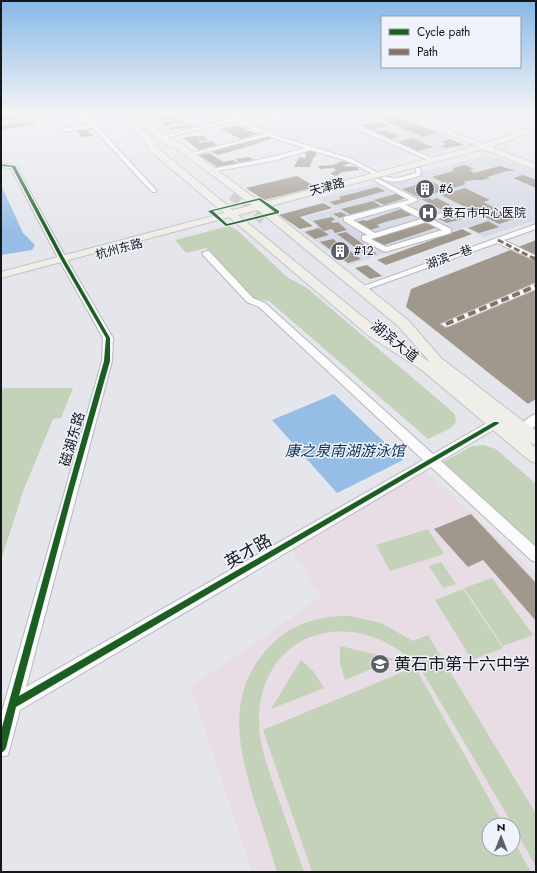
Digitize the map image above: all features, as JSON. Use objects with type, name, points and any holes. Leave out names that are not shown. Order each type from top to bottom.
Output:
[{"type":"main road","points":[[159,153],[374,333],[435,367]]},
{"type":"main road","points":[[166,153],[220,197]]},
{"type":"main road","points":[[180,153],[232,195]]},
{"type":"main road","points":[[187,153],[262,213],[362,288],[403,323],[435,367]]},
{"type":"main road","name":"天津路","points":[[234,215],[262,213],[433,160],[463,153]]},
{"type":"main road","name":"天津路","points":[[379,177],[418,169],[469,153]]},
{"type":"main road","points":[[505,153],[536,167]]},
{"type":"main road","points":[[508,153],[536,163]]},
{"type":"main road","name":"湖滨大道","points":[[262,213],[496,423],[536,457]]},
{"type":"main road","name":"杭州东路","points":[[1,280],[64,261],[234,215]]},
{"type":"main road","name":"湖滨大道","points":[[254,225],[435,367],[524,428],[536,438]]},
{"type":"main road","name":"杭州东路","points":[[1,275],[64,261]]},
{"type":"street","points":[[119,153],[154,191]]},
{"type":"street","points":[[190,155],[199,153]]},
{"type":"street","points":[[210,170],[273,159],[294,153]]},
{"type":"street","points":[[326,153],[350,160],[415,200],[347,219],[373,235]]},
{"type":"street","points":[[416,153],[433,160]]},
{"type":"street","name":"磁湖东路","points":[[1,165],[13,166],[64,261],[108,338],[107,362],[62,519],[15,693],[14,704],[1,748]]},
{"type":"street","points":[[400,204],[426,218],[448,231],[385,250],[364,238],[426,218],[440,215]]},
{"type":"street","name":"湖滨一巷","points":[[362,288],[536,226]]},
{"type":"street","points":[[498,240],[535,258]]},
{"type":"street","points":[[206,253],[250,300],[262,305],[536,556]]},
{"type":"street","points":[[446,324],[536,286]]},
{"type":"street","points":[[524,428],[536,418]]},
{"type":"street","name":"英才路","points":[[14,704],[496,423]]},
{"type":"shaded area","points":[[337,153],[412,153],[417,155],[371,166]]},
{"type":"shaded area","points":[[420,153],[434,153],[425,155]]},
{"type":"shaded area","name":"黄石市中心医院","points":[[484,156],[499,158],[536,172],[536,220],[484,237],[465,227],[349,265],[301,231],[317,226],[304,217],[335,209],[319,198]]},
{"type":"shaded area","name":"黄石市第十六中学","points":[[426,471],[536,574],[536,872],[252,872],[191,687],[321,597],[292,549]]},
{"type":"green space","points":[[229,226],[236,229],[287,277],[307,288],[455,414],[456,422],[451,428],[428,439],[269,301],[254,299],[206,248],[186,253],[175,240]]},
{"type":"green space","points":[[73,388],[61,418],[53,419],[24,489],[1,560],[1,389]]},
{"type":"green space","points":[[484,445],[496,449],[536,484],[536,546],[443,462],[472,446]]},
{"type":"green space","points":[[428,529],[444,554],[390,571],[376,545]]},
{"type":"green space","points":[[441,562],[456,584],[443,588],[429,566]]},
{"type":"green space","points":[[492,578],[533,635],[503,646],[464,588]]},
{"type":"green space","points":[[463,589],[503,648],[472,660],[435,600]]},
{"type":"green space","points":[[339,616],[350,616],[381,623],[413,641],[428,635],[536,814],[536,867],[521,840],[521,817],[508,817],[422,671],[398,650],[372,637],[344,632],[318,635],[295,645],[276,664],[264,689],[259,722],[262,748],[304,872],[277,872],[255,803],[244,762],[240,742],[239,722],[241,702],[246,683],[256,664],[278,638],[306,622]]},
{"type":"green space","points":[[340,646],[395,659],[345,680],[340,663]]},
{"type":"green space","points":[[301,660],[314,672],[324,688],[271,709]]},
{"type":"green space","points":[[415,667],[499,817],[481,817],[481,857],[521,857],[521,854],[531,872],[312,872],[263,730]]},
{"type":"water","points":[[1,185],[23,233],[35,245],[32,250],[1,255]]},
{"type":"water","name":"康之泉南湖游泳馆","points":[[334,394],[403,460],[337,493],[272,420]]},
{"type":"building","points":[[209,153],[223,162],[233,160],[238,163],[217,167],[199,155]]},
{"type":"building","points":[[213,153],[226,153],[218,155]]},
{"type":"building","points":[[305,153],[316,153],[317,155],[313,158],[310,167],[294,167],[299,157],[306,158]]},
{"type":"building","points":[[249,157],[254,160],[240,163],[235,159]]},
{"type":"building","points":[[342,161],[350,163],[342,166],[357,167],[359,170],[342,172],[336,176],[330,174],[336,170],[333,168],[320,169],[318,166],[333,165]]},
{"type":"building","points":[[465,165],[474,169],[469,170],[474,173],[500,166],[516,171],[507,171],[482,180],[463,182],[466,184],[454,188],[432,177],[453,171],[453,168]]},
{"type":"building","points":[[523,175],[536,180],[536,188],[513,178]]},
{"type":"building","points":[[297,176],[316,187],[264,200],[246,188]]},
{"type":"building","name":"#6","points":[[430,181],[448,189],[420,198],[402,189]]},
{"type":"building","points":[[377,187],[385,191],[335,205],[330,202],[341,199],[339,197]]},
{"type":"building","points":[[465,188],[490,200],[483,202],[517,218],[499,224],[441,195]]},
{"type":"building","points":[[399,193],[409,197],[384,205],[374,200]]},
{"type":"building","points":[[428,197],[432,200],[437,198],[454,207],[442,210],[421,199]]},
{"type":"building","points":[[373,201],[381,206],[351,215],[341,209]]},
{"type":"building","points":[[323,203],[332,208],[300,217],[313,226],[300,229],[279,215]]},
{"type":"building","points":[[404,208],[416,214],[385,222],[377,225],[380,227],[370,230],[356,222],[366,221]]},
{"type":"building","points":[[341,212],[347,215],[340,218],[333,214]]},
{"type":"building","points":[[458,214],[466,218],[447,223],[439,219]]},
{"type":"building","points":[[332,217],[335,220],[331,221],[333,223],[338,222],[347,230],[335,233],[332,229],[324,231],[313,221]]},
{"type":"building","points":[[426,220],[438,227],[381,246],[369,239]]},
{"type":"building","points":[[488,221],[499,227],[479,233],[468,228]]},
{"type":"building","points":[[319,228],[329,235],[315,239],[305,232]]},
{"type":"building","points":[[462,229],[472,234],[386,265],[377,260]]},
{"type":"building","points":[[346,232],[377,254],[368,257],[337,234]]},
{"type":"building","name":"#12","points":[[333,239],[361,259],[348,263],[320,242]]},
{"type":"building","points":[[536,240],[536,399],[528,404],[406,307],[411,289]]},
{"type":"building","points":[[367,265],[382,276],[370,279],[355,268]]},
{"type":"building","points":[[471,514],[536,583],[536,621],[483,560],[468,567],[434,529]]},
{"type":"tunnel","points":[[232,195],[266,222]]},
{"type":"marked path","points":[[498,240],[536,259]]},
{"type":"marked path","points":[[446,324],[536,286]]},
{"type":"cycle path","points":[[1,165],[13,166],[62,258],[108,338],[107,361],[1,748]]},
{"type":"cycle path","points":[[260,199],[278,212],[226,225],[210,211],[260,199]]},
{"type":"cycle path","points":[[14,704],[496,423]]},
{"type":"place","name":"#6","points":[[425,189]]},
{"type":"place","name":"黄石市中心医院","points":[[428,213]]},
{"type":"place","name":"#12","points":[[340,251]]},
{"type":"place","name":"黄石市第十六中学","points":[[380,664]]}]
